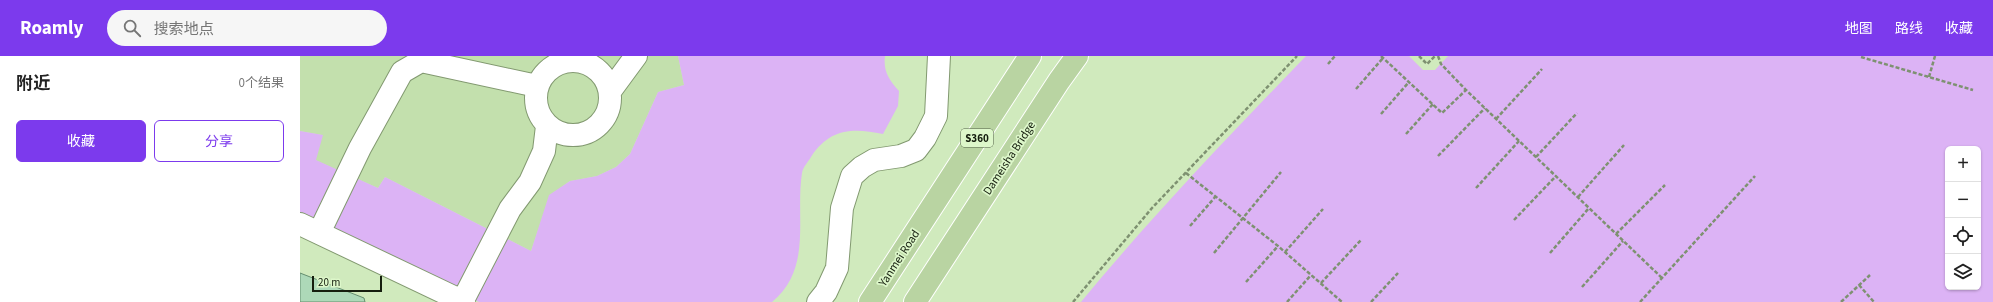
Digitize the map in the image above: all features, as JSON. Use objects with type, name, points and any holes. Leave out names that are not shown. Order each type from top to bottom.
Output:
[{"type":"main road","name":"Dameisha Bridge","points":[[914,302],[1058,81],[1077,56]]},
{"type":"main road","name":"Yanmei Road","points":[[870,302],[1028,58]]},
{"type":"street","points":[[611,90],[603,75],[587,63],[557,60],[537,86],[537,108],[547,126],[557,133],[575,136],[598,127],[609,113],[611,90],[636,56]]},
{"type":"street","points":[[818,302],[826,292],[837,268],[842,208],[852,176],[862,167],[874,160],[901,156],[916,150],[925,138],[936,116],[939,56]]},
{"type":"street","points":[[537,86],[421,59],[402,72],[360,148],[309,229],[463,302],[510,209],[530,182],[544,151],[547,126]]},
{"type":"street","points":[[862,302],[883,283]]},
{"type":"path","points":[[1073,302],[1152,208],[1297,56]]},
{"type":"path","points":[[1328,64],[1335,56]]},
{"type":"path","points":[[1419,56],[1427,64],[1436,56],[1441,64],[1466,90],[1662,278]]},
{"type":"path","points":[[1929,77],[1935,56]]},
{"type":"path","points":[[1356,89],[1382,57],[1442,113],[1466,90]]},
{"type":"path","points":[[1861,57],[1972,90]]},
{"type":"path","points":[[1496,119],[1542,69]]},
{"type":"path","points":[[1381,114],[1409,82]]},
{"type":"path","points":[[1406,134],[1433,104]]},
{"type":"path","points":[[1438,156],[1485,108]]},
{"type":"path","points":[[1536,157],[1577,113]]},
{"type":"path","points":[[1476,188],[1520,141]]},
{"type":"path","points":[[1578,197],[1624,145]]},
{"type":"path","points":[[1214,253],[1282,172]]},
{"type":"path","points":[[1186,173],[1243,217],[1342,302]]},
{"type":"path","points":[[1514,220],[1556,176]]},
{"type":"path","points":[[1640,302],[1755,176]]},
{"type":"path","points":[[1616,234],[1664,185]]},
{"type":"path","points":[[1190,226],[1216,196]]},
{"type":"path","points":[[1285,252],[1324,208]]},
{"type":"path","points":[[1550,253],[1590,208]]},
{"type":"path","points":[[1321,283],[1361,240]]},
{"type":"path","points":[[1582,287],[1623,241]]},
{"type":"path","points":[[1246,282],[1278,246]]},
{"type":"path","points":[[1371,302],[1398,273]]},
{"type":"path","points":[[1287,302],[1311,275]]},
{"type":"path","points":[[1841,302],[1870,275]]},
{"type":"path","points":[[1859,286],[1874,302]]},
{"type":"shaded area","points":[[300,56],[678,56],[684,85],[658,92],[630,154],[616,167],[597,176],[570,181],[550,195],[531,251],[385,177],[378,188],[315,160],[322,135],[300,131]]},
{"type":"shaded area","points":[[678,56],[885,56],[886,71],[892,83],[899,91],[898,106],[883,134],[852,131],[834,135],[818,147],[804,167],[800,190],[800,242],[798,258],[793,274],[785,289],[772,302],[479,302],[440,282],[300,221],[300,131],[323,135],[316,160],[378,188],[385,177],[531,251],[549,195],[570,181],[597,176],[616,167],[630,154],[658,92],[684,85]]},
{"type":"shaded area","points":[[1306,56],[1409,56],[1423,70],[1435,70],[1448,56],[1993,56],[1993,302],[1081,302],[1163,207]]},
{"type":"building","points":[[300,273],[364,298],[365,302],[300,302]]}]
